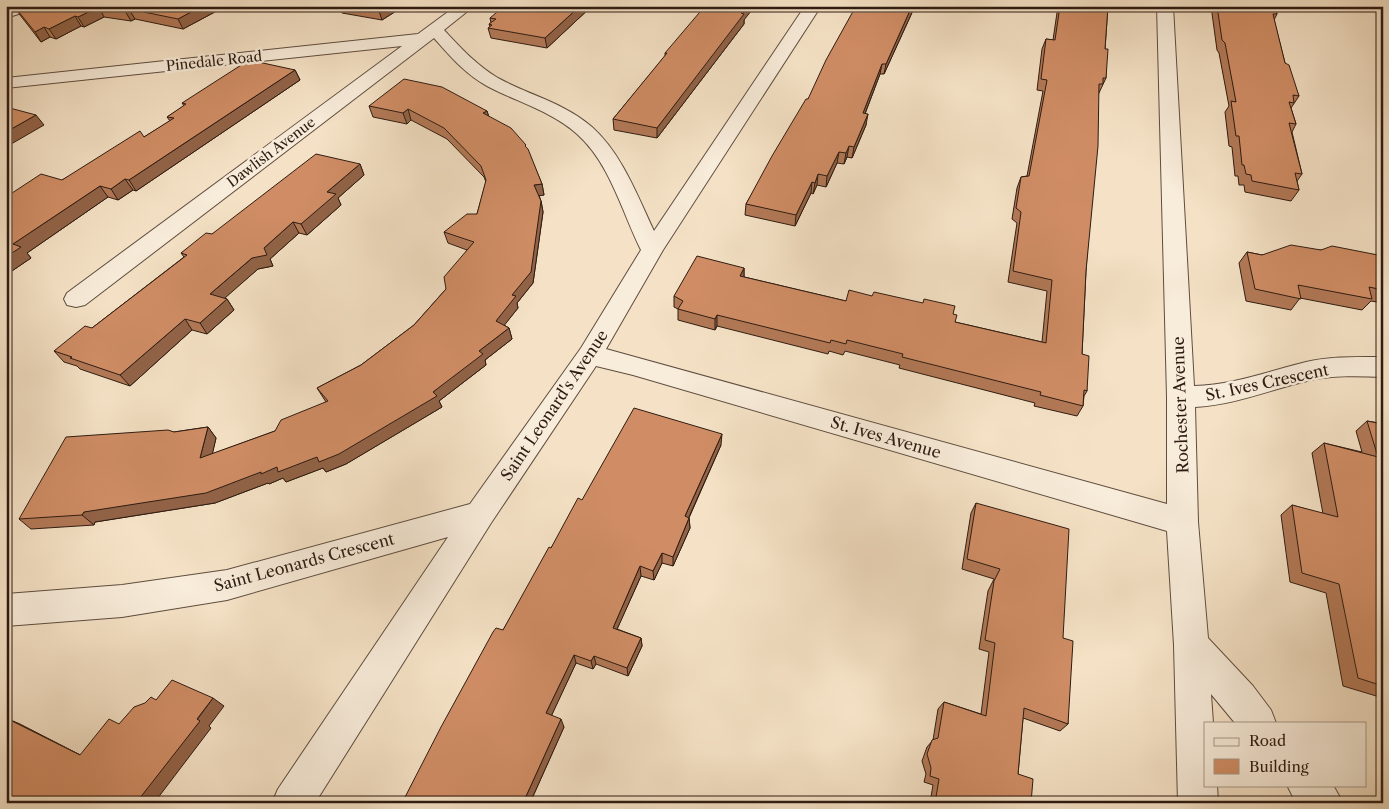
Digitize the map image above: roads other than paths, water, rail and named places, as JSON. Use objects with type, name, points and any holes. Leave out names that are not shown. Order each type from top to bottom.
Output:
[{"type":"street","points":[[6,13],[29,6]]},
{"type":"street","name":"Dawlish Avenue","points":[[76,299],[466,6]]},
{"type":"street","name":"Saint Leonard's Avenue","points":[[292,803],[480,514],[590,355],[652,250],[813,6]]},
{"type":"street","name":"Rochester Avenue","points":[[1165,6],[1181,397],[1182,522],[1191,645],[1198,803]]},
{"type":"street","points":[[428,34],[452,46],[464,62],[481,75],[548,108],[584,130],[602,150],[614,170],[652,250]]},
{"type":"street","name":"Pinedale Road","points":[[6,83],[428,34]]},
{"type":"street","name":"St. Ives Avenue","points":[[590,355],[633,365],[1182,522]]},
{"type":"street","name":"St. Ives Crescent","points":[[1181,397],[1209,396],[1250,388],[1308,371],[1352,366],[1383,367]]},
{"type":"street","name":"Saint Leonards Crescent","points":[[6,610],[122,601],[227,585],[480,514]]},
{"type":"street","points":[[1191,645],[1240,699],[1257,722]]},
{"type":"street","points":[[1307,786],[1323,803]]}]
